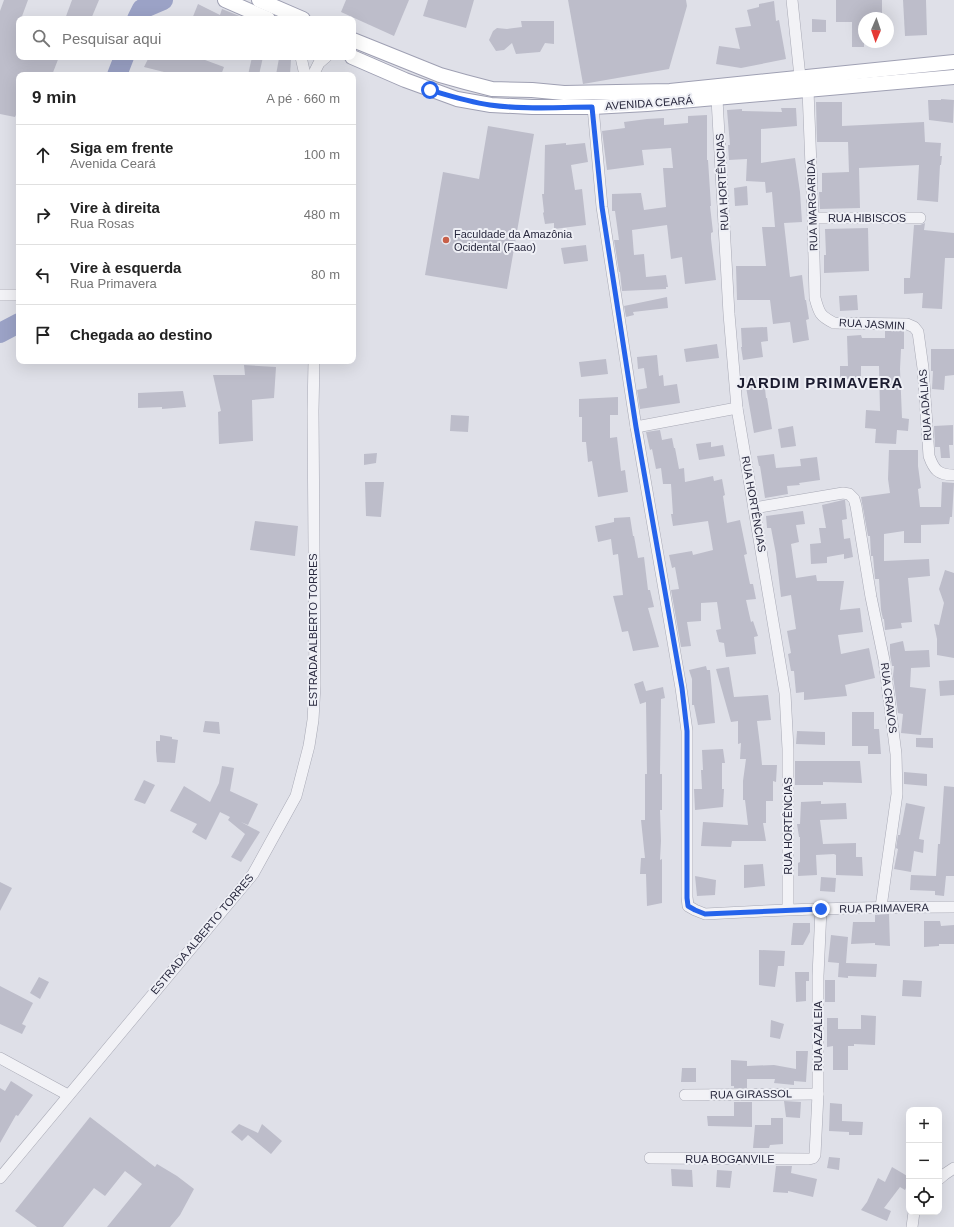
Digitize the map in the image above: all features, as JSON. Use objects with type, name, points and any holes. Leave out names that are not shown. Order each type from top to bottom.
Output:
[{"type":"main road","points":[[225,0],[261,16]]},
{"type":"main road","points":[[260,0],[296,16]]},
{"type":"main road","name":"AVENIDA CEARÁ","points":[[356,41],[440,75],[492,88],[571,93],[670,91],[954,62]]},
{"type":"main road","name":"AVENIDA CEARÁ","points":[[356,59],[405,80],[457,99],[491,105],[532,107],[592,107],[717,99],[954,78]]},
{"type":"street","points":[[792,0],[800,77]]},
{"type":"street","points":[[302,60],[304,72]]},
{"type":"street","points":[[314,72],[319,63],[322,60]]},
{"type":"street","name":"RUA MARGARIDA","points":[[808,90],[815,298],[818,309],[824,318]]},
{"type":"street","name":"RUA HORTÊNCIAS","points":[[717,99],[729,314],[737,408],[785,693],[788,748],[788,910]]},
{"type":"street","points":[[592,107],[602,207],[636,427],[737,408]]},
{"type":"street","name":"RUA HIBISCOS","points":[[813,218],[920,218]]},
{"type":"street","points":[[0,295],[16,295]]},
{"type":"street","name":"RUA JASMIN","points":[[824,318],[834,322],[907,324],[914,327],[918,332]]},
{"type":"street","name":"RUA ADÁLIAS","points":[[918,332],[923,368],[928,456],[932,467],[940,473],[954,475]]},
{"type":"street","name":"ESTRADA ALBERTO TORRES","points":[[0,1178],[253,874],[296,796],[309,746],[315,685],[314,364]]},
{"type":"street","name":"RUA PRIMAVERA","points":[[636,427],[682,688],[687,731],[688,906],[705,914],[881,907],[954,907]]},
{"type":"street","name":"RUA CRAVOS","points":[[754,508],[843,493],[849,494],[854,499],[871,597],[884,660],[896,754],[897,794],[881,907]]},
{"type":"street","name":"RUA AZALEIA","points":[[809,1159],[813,1158],[816,1151],[818,1094],[818,976],[821,909]]},
{"type":"street","points":[[0,1058],[68,1095]]},
{"type":"street","name":"RUA GIRASSOL","points":[[685,1095],[818,1094]]},
{"type":"street","name":"RUA BOGANVILE","points":[[650,1158],[809,1159]]},
{"type":"street","points":[[942,1176],[954,1168]]},
{"type":"street","points":[[912,1227],[914,1215]]},
{"type":"building","points":[[4,0],[28,0],[22,16],[16,16],[16,60],[58,60],[53,72],[16,72],[15,117],[0,114],[0,11]]},
{"type":"building","points":[[72,0],[99,0],[92,16],[66,16]]},
{"type":"building","points":[[346,0],[409,0],[394,36],[356,19],[356,16],[350,16],[341,12]]},
{"type":"building","points":[[428,0],[474,0],[466,28],[423,16]]},
{"type":"building","points":[[568,0],[686,0],[687,6],[669,69],[583,84]]},
{"type":"building","points":[[836,0],[882,0],[882,12],[858,12],[858,47],[852,47],[852,22],[836,22]]},
{"type":"building","points":[[903,0],[926,0],[927,35],[905,36]]},
{"type":"building","points":[[774,1],[776,21],[779,20],[786,59],[741,68],[716,64],[719,46],[740,49],[735,28],[751,26],[747,10],[759,7],[759,4]]},
{"type":"building","points":[[198,4],[220,15],[222,9],[240,16],[193,16]]},
{"type":"building","points":[[812,19],[826,20],[826,32],[812,32]]},
{"type":"building","points":[[521,21],[554,21],[554,44],[545,43],[540,52],[516,54],[512,43],[504,50],[496,51],[489,40],[493,31],[497,28],[507,29],[522,27]]},
{"type":"building","points":[[148,60],[205,60],[224,67],[222,72],[164,72],[144,67]]},
{"type":"building","points":[[251,60],[262,60],[260,72],[249,72]]},
{"type":"building","points":[[279,60],[291,60],[290,72],[277,72]]},
{"type":"building","points":[[928,100],[954,100],[953,123],[929,120]]},
{"type":"building","points":[[816,102],[842,102],[842,126],[924,122],[925,142],[941,143],[940,156],[942,156],[940,165],[938,202],[917,200],[919,165],[859,168],[860,208],[820,209],[819,192],[822,192],[822,173],[849,172],[848,142],[817,142]]},
{"type":"building","points":[[781,108],[796,108],[797,126],[761,129],[761,163],[795,158],[800,192],[802,222],[784,223],[790,277],[802,275],[809,319],[806,320],[809,340],[793,343],[790,322],[773,324],[770,300],[737,300],[736,266],[766,266],[762,227],[775,227],[772,192],[766,193],[765,182],[746,181],[747,159],[729,160],[728,145],[730,145],[727,110],[742,109],[742,111],[782,112]]},
{"type":"building","points":[[707,115],[707,160],[713,232],[711,233],[711,239],[716,280],[685,284],[682,257],[671,259],[667,225],[632,230],[634,255],[644,254],[646,277],[666,275],[668,287],[666,287],[666,289],[622,291],[614,240],[619,240],[615,211],[612,211],[612,194],[641,193],[644,210],[666,207],[663,168],[673,168],[671,148],[642,150],[644,165],[607,170],[602,131],[625,128],[624,122],[664,118],[664,125],[688,123],[688,116]]},
{"type":"building","points":[[488,126],[534,134],[507,289],[425,275],[443,172],[479,179]]},
{"type":"building","points":[[566,143],[566,145],[585,143],[588,162],[571,165],[575,190],[582,189],[586,225],[554,229],[554,223],[545,224],[543,213],[542,194],[544,194],[545,145]]},
{"type":"building","points":[[747,186],[748,205],[735,206],[734,188]]},
{"type":"building","points":[[925,223],[924,230],[954,233],[954,258],[945,258],[942,309],[922,308],[923,293],[904,294],[904,278],[910,278],[914,225]]},
{"type":"building","points":[[868,228],[869,271],[824,273],[824,255],[826,255],[825,229]]},
{"type":"building","points":[[586,245],[588,261],[564,264],[561,248]]},
{"type":"building","points":[[857,295],[858,310],[840,311],[839,296]]},
{"type":"building","points":[[667,297],[668,308],[633,312],[634,315],[626,317],[624,306]]},
{"type":"building","points":[[767,327],[768,341],[761,342],[763,357],[743,360],[741,328]]},
{"type":"building","points":[[885,331],[904,331],[904,349],[901,349],[900,369],[902,418],[909,419],[908,431],[897,430],[896,444],[875,443],[876,429],[865,428],[866,410],[880,411],[879,366],[861,366],[861,379],[840,379],[840,366],[848,366],[847,336],[861,335],[862,338],[885,338]]},
{"type":"building","points":[[717,344],[719,358],[686,362],[684,349]]},
{"type":"building","points":[[931,349],[954,349],[954,375],[945,376],[944,390],[932,389],[933,371],[931,371]]},
{"type":"building","points":[[657,355],[659,376],[663,375],[664,386],[677,384],[680,403],[640,409],[637,390],[647,388],[644,368],[638,369],[637,357]]},
{"type":"building","points":[[606,359],[608,374],[581,377],[579,362]]},
{"type":"building","points":[[244,365],[276,367],[274,398],[252,400],[253,441],[219,444],[218,412],[221,411],[213,375],[245,375]]},
{"type":"building","points":[[764,379],[772,429],[754,433],[745,381]]},
{"type":"building","points":[[183,391],[186,407],[162,409],[162,407],[138,408],[138,393]]},
{"type":"building","points":[[618,397],[618,415],[610,415],[610,438],[617,437],[621,471],[625,470],[628,492],[598,497],[592,461],[588,462],[586,442],[582,442],[582,417],[579,417],[579,399]]},
{"type":"building","points":[[451,415],[469,416],[468,432],[450,431]]},
{"type":"building","points":[[953,425],[953,445],[949,445],[950,458],[941,458],[940,447],[935,447],[934,426]]},
{"type":"building","points":[[793,426],[796,446],[781,448],[778,429]]},
{"type":"building","points":[[660,430],[662,440],[672,438],[679,469],[684,468],[685,482],[713,476],[714,481],[722,479],[727,523],[740,520],[747,554],[744,555],[750,584],[753,584],[756,599],[746,600],[751,622],[753,621],[758,636],[754,637],[756,654],[726,657],[724,643],[719,642],[716,630],[721,629],[717,602],[701,603],[701,621],[687,622],[691,646],[681,647],[671,590],[679,589],[675,567],[672,568],[669,555],[692,551],[693,555],[713,550],[708,521],[673,526],[671,514],[673,514],[671,484],[663,484],[661,468],[656,469],[652,449],[650,450],[646,432]]},
{"type":"building","points":[[711,442],[711,447],[723,445],[725,456],[699,460],[696,444]]},
{"type":"building","points":[[889,450],[918,450],[918,466],[921,488],[918,489],[920,507],[941,507],[942,482],[954,483],[952,517],[950,517],[949,524],[921,525],[921,543],[904,543],[904,531],[884,534],[884,561],[929,559],[930,576],[908,578],[912,622],[901,623],[902,628],[885,630],[881,610],[879,579],[875,579],[873,556],[871,556],[870,536],[868,536],[861,497],[890,493],[888,479]]},
{"type":"building","points":[[377,453],[376,463],[364,465],[364,454]]},
{"type":"building","points":[[774,454],[776,468],[801,466],[800,459],[817,457],[820,480],[799,483],[800,485],[787,486],[788,494],[765,498],[757,456]]},
{"type":"building","points":[[365,482],[384,482],[381,517],[366,516]]},
{"type":"building","points":[[845,500],[847,519],[842,520],[844,539],[850,538],[853,557],[844,559],[844,554],[827,557],[827,563],[811,564],[810,544],[821,543],[819,528],[826,528],[822,505]]},
{"type":"building","points":[[803,511],[805,524],[796,525],[799,542],[791,544],[796,578],[816,575],[817,581],[844,581],[840,610],[860,608],[863,632],[838,635],[841,654],[869,648],[875,678],[845,685],[847,696],[804,700],[804,692],[796,693],[794,671],[791,671],[788,654],[791,653],[787,631],[796,629],[791,595],[781,597],[776,554],[771,528],[767,528],[766,516]]},
{"type":"building","points":[[630,517],[638,558],[644,557],[648,590],[650,590],[654,607],[648,608],[659,647],[633,651],[628,631],[622,632],[613,596],[623,595],[618,554],[613,555],[611,539],[598,542],[595,526],[614,522],[614,518]]},
{"type":"building","points":[[255,521],[298,526],[295,556],[250,550]]},
{"type":"building","points":[[945,570],[954,573],[954,658],[937,655],[937,639],[934,624],[939,625],[944,603],[939,589]]},
{"type":"building","points":[[903,641],[905,651],[929,650],[930,667],[911,668],[910,687],[926,689],[921,735],[901,733],[903,714],[898,713],[893,676],[894,666],[892,666],[890,644]]},
{"type":"building","points":[[706,666],[707,670],[710,670],[715,723],[698,725],[694,705],[692,705],[692,679],[689,670]]},
{"type":"building","points":[[729,667],[734,697],[768,695],[771,720],[757,721],[762,765],[777,765],[776,782],[773,781],[773,801],[766,801],[766,823],[763,823],[766,841],[732,841],[731,847],[701,846],[703,822],[748,825],[745,800],[743,800],[743,781],[746,759],[740,759],[741,743],[738,744],[738,721],[731,722],[716,669]]},
{"type":"building","points":[[954,680],[954,695],[940,696],[939,681]]},
{"type":"building","points":[[643,681],[646,691],[663,687],[665,698],[661,699],[660,774],[662,774],[662,810],[660,810],[660,860],[662,859],[662,903],[647,906],[646,874],[640,874],[641,858],[645,858],[641,820],[645,820],[645,774],[647,774],[646,702],[640,704],[634,684]]},
{"type":"building","points":[[852,712],[874,712],[874,729],[879,729],[881,754],[868,754],[868,746],[852,746]]},
{"type":"building","points":[[205,721],[219,722],[220,734],[203,732]]},
{"type":"building","points":[[797,731],[825,732],[825,745],[796,744]]},
{"type":"building","points":[[160,735],[172,737],[172,739],[178,740],[175,763],[157,762],[156,741],[160,741]]},
{"type":"building","points":[[916,738],[933,738],[933,748],[916,747]]},
{"type":"building","points":[[723,749],[725,763],[722,763],[722,789],[724,789],[723,807],[695,810],[694,789],[702,789],[702,750]]},
{"type":"building","points":[[795,761],[860,761],[862,783],[823,782],[823,785],[795,785]]},
{"type":"building","points":[[222,766],[234,768],[230,791],[258,804],[248,825],[241,822],[260,832],[241,862],[231,857],[245,834],[228,820],[230,817],[220,812],[206,840],[192,832],[197,824],[170,811],[184,786],[210,802],[219,783]]},
{"type":"building","points":[[904,772],[927,774],[927,786],[904,784]]},
{"type":"building","points":[[144,780],[155,785],[145,804],[134,800]]},
{"type":"building","points":[[944,786],[954,787],[954,876],[946,876],[944,896],[935,895],[935,891],[910,890],[911,875],[936,876]]},
{"type":"building","points":[[821,801],[821,804],[846,803],[847,819],[820,820],[823,844],[856,843],[856,857],[862,857],[863,876],[836,875],[836,855],[834,854],[816,855],[817,875],[798,876],[798,863],[800,862],[800,837],[797,824],[800,824],[801,802]]},
{"type":"building","points":[[906,803],[925,807],[919,839],[924,840],[923,853],[914,851],[911,872],[894,869],[898,849],[896,848],[898,835],[900,835]]},
{"type":"building","points":[[763,864],[765,886],[744,888],[744,865]]},
{"type":"building","points":[[695,876],[716,880],[715,895],[697,896]]},
{"type":"building","points":[[821,877],[836,878],[835,892],[820,891]]},
{"type":"building","points":[[0,882],[12,888],[0,911]]},
{"type":"building","points":[[889,914],[890,946],[875,945],[875,943],[851,944],[853,922],[875,922],[875,915]]},
{"type":"building","points":[[924,921],[940,921],[941,926],[954,925],[954,944],[939,944],[939,946],[924,947]]},
{"type":"building","points":[[793,923],[810,923],[810,932],[803,945],[791,945]]},
{"type":"building","points":[[831,935],[848,937],[846,963],[877,964],[876,977],[838,977],[839,963],[828,962]]},
{"type":"building","points":[[759,950],[785,951],[784,966],[778,966],[775,987],[759,985]]},
{"type":"building","points":[[795,972],[809,972],[809,981],[806,981],[806,1001],[796,1002]]},
{"type":"building","points":[[39,977],[49,982],[40,999],[30,993]]},
{"type":"building","points":[[825,980],[835,980],[835,1002],[825,1002]]},
{"type":"building","points":[[903,980],[922,981],[921,997],[902,996]]},
{"type":"building","points":[[0,986],[33,1003],[22,1024],[26,1026],[22,1034],[0,1024]]},
{"type":"building","points":[[861,1015],[876,1016],[875,1045],[854,1044],[854,1046],[848,1046],[848,1070],[833,1070],[833,1046],[827,1047],[827,1018],[838,1018],[838,1029],[861,1029]]},
{"type":"building","points":[[771,1020],[784,1024],[780,1039],[770,1037]]},
{"type":"building","points":[[796,1051],[808,1051],[806,1082],[794,1081],[794,1085],[774,1083],[775,1079],[747,1079],[747,1088],[734,1088],[734,1086],[731,1086],[731,1060],[747,1061],[747,1066],[774,1065],[796,1069]]},
{"type":"building","points":[[682,1068],[696,1068],[696,1082],[681,1082]]},
{"type":"building","points":[[11,1081],[33,1095],[18,1116],[16,1115],[0,1143],[0,1088],[5,1091]]},
{"type":"building","points":[[784,1101],[801,1102],[800,1118],[786,1117]]},
{"type":"building","points":[[734,1102],[752,1102],[752,1127],[708,1126],[707,1116],[734,1116]]},
{"type":"building","points":[[830,1103],[842,1104],[842,1121],[863,1122],[862,1135],[849,1135],[849,1132],[829,1131]]},
{"type":"building","points":[[90,1117],[155,1167],[157,1164],[177,1176],[194,1189],[180,1215],[170,1227],[107,1227],[142,1184],[125,1171],[105,1196],[94,1188],[63,1227],[37,1227],[15,1211]]},
{"type":"building","points":[[771,1118],[783,1118],[783,1144],[770,1145],[769,1148],[753,1148],[755,1125],[771,1125]]},
{"type":"building","points":[[239,1124],[258,1133],[262,1124],[282,1141],[271,1154],[248,1135],[242,1141],[231,1132]]},
{"type":"building","points":[[829,1157],[840,1158],[839,1170],[827,1168]]},
{"type":"building","points":[[776,1166],[792,1166],[791,1173],[817,1179],[813,1197],[788,1191],[788,1193],[773,1192]]},
{"type":"building","points":[[892,1167],[906,1175],[905,1190],[900,1187],[884,1208],[891,1211],[887,1221],[861,1210],[867,1202],[878,1178],[885,1182]]},
{"type":"building","points":[[671,1169],[692,1170],[693,1187],[672,1186]]},
{"type":"building","points":[[717,1170],[732,1171],[730,1188],[716,1187]]},
{"type":"waterway","points":[[138,16],[142,9],[163,0]]},
{"type":"waterway","points":[[118,72],[123,60]]},
{"type":"waterway","points":[[0,333],[16,325]]},
{"type":"place","name":"Faculdade da Amazônia Ocidental (Faao)","points":[[446,240]]},
{"type":"district","name":"JARDIM PRIMAVERA","points":[[820,382]]},
{"type":"route","points":[[430,90],[457,99],[491,105],[592,107],[602,207],[636,427],[682,688],[687,731],[688,906],[705,914],[821,909]]}]
